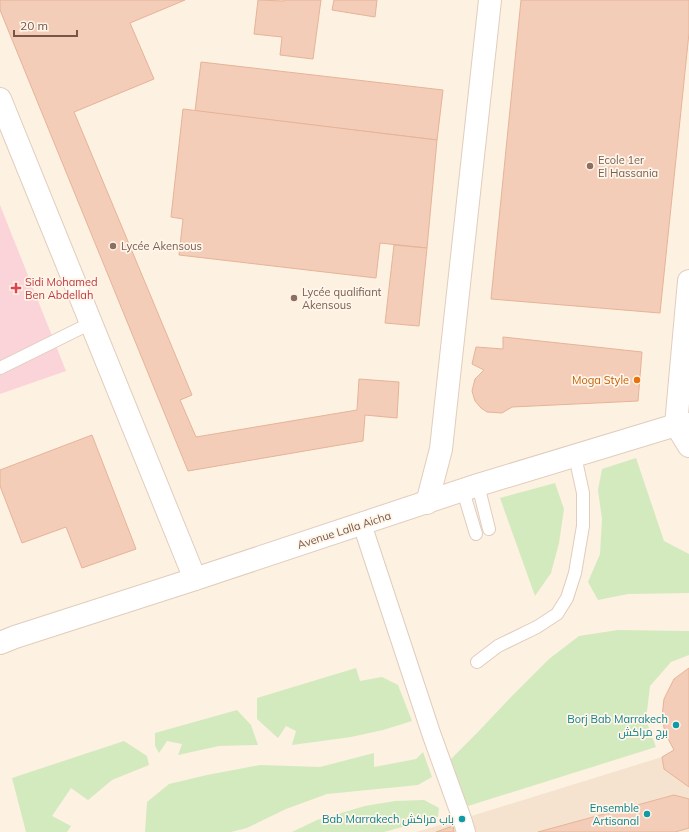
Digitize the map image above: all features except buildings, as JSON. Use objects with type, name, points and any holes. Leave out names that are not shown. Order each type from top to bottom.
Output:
[{"type":"street","points":[[426,503],[441,449],[490,0]]},
{"type":"street","points":[[0,99],[195,579]]},
{"type":"street","points":[[689,281],[683,424],[689,446]]},
{"type":"street","name":"Avenue Lalla Aicha","points":[[0,643],[471,488],[683,424]]},
{"type":"street","points":[[362,524],[431,733],[466,832]]},
{"type":"lane","points":[[0,368],[91,323]]},
{"type":"lane","points":[[477,662],[498,646],[537,627],[556,614],[567,598],[575,573],[583,526],[583,493],[575,456]]},
{"type":"lane","points":[[471,488],[490,529]]},
{"type":"lane","points":[[471,488],[476,534]]},
{"type":"shaded area","name":"Sidi Mohamed Ben Abdellah","points":[[0,205],[66,371],[0,394]]},
{"type":"shaded area","points":[[689,668],[689,832],[416,832],[662,757],[674,750],[665,733],[662,717],[664,699],[674,679]]},
{"type":"green space","points":[[636,458],[664,541],[689,554],[689,593],[628,594],[598,600],[588,582],[600,554],[602,519],[598,490],[602,469]]},
{"type":"green space","points":[[555,483],[564,509],[559,543],[551,573],[535,596],[500,498]]},
{"type":"green space","points":[[618,630],[689,631],[689,655],[671,662],[650,686],[646,720],[656,747],[468,806],[449,761],[549,659],[579,636]]},
{"type":"green space","points":[[356,668],[360,681],[382,677],[398,685],[412,721],[383,730],[351,737],[292,745],[296,731],[286,726],[278,738],[257,719],[257,698]]},
{"type":"green space","points":[[237,710],[251,725],[258,745],[219,746],[178,755],[182,744],[167,741],[159,753],[155,746],[155,733]]},
{"type":"green space","points":[[124,741],[147,756],[149,765],[112,780],[88,800],[71,788],[52,816],[71,826],[67,832],[26,832],[12,778]]},
{"type":"green space","points":[[423,752],[432,777],[418,785],[327,794],[286,809],[247,828],[231,832],[145,832],[147,802],[169,784],[260,765],[320,767],[374,753],[374,767],[416,759]]},
{"type":"green space","points":[[424,800],[439,808],[438,817],[384,832],[292,832],[317,820],[365,806],[395,801]]},
{"type":"place","name":"Ecole 1er El Hassania","points":[[590,166]]},
{"type":"place","name":"Lycée Akensous","points":[[113,246]]},
{"type":"place","name":"Sidi Mohamed Ben Abdellah","points":[[16,288]]},
{"type":"place","name":"Lycée qualifiant Akensous","points":[[294,298]]},
{"type":"place","name":"Moga Style","points":[[637,380]]},
{"type":"place","name":"Borj Bab Marrakech برج مراكش","points":[[676,725]]},
{"type":"place","name":"Ensemble Artisanal","points":[[647,814]]},
{"type":"place","name":"Bab Marrakech باب مراكش","points":[[462,819]]}]
